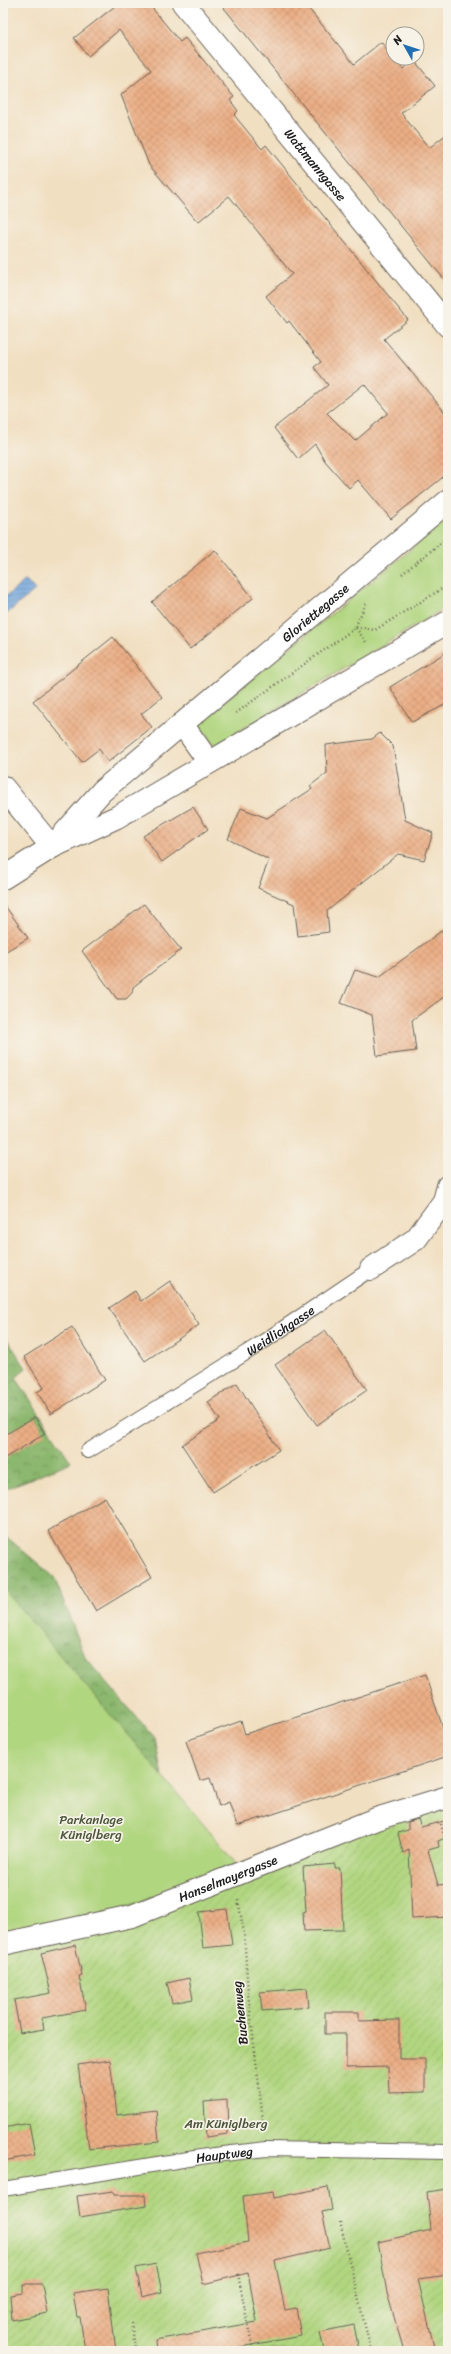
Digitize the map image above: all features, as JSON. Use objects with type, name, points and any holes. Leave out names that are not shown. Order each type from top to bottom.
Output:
[{"type":"street","name":"Wattmanngasse","points":[[183,3],[448,326]]},
{"type":"street","name":"Gloriettegasse","points":[[52,847],[102,791],[448,501]]},
{"type":"street","name":"Gloriettegasse","points":[[3,878],[52,847],[117,817],[448,622]]},
{"type":"street","points":[[182,724],[210,762]]},
{"type":"street","points":[[3,787],[52,847]]},
{"type":"street","name":"Weidlichgasse","points":[[371,1269],[416,1239],[444,1201],[448,1186]]},
{"type":"street","name":"Hanselmayergasse","points":[[3,1944],[132,1916],[376,1819],[448,1797]]},
{"type":"lane","name":"Weidlichgasse","points":[[88,1451],[257,1346],[371,1269]]},
{"type":"lane","name":"Hauptweg","points":[[3,2189],[208,2156],[266,2149],[448,2152]]},
{"type":"path","points":[[401,575],[448,537]]},
{"type":"path","points":[[356,627],[375,630],[448,584]]},
{"type":"path","points":[[233,715],[356,627],[366,603],[372,598]]},
{"type":"path","name":"Buchenweg","points":[[231,1876],[236,1891],[244,1933],[248,1993],[266,2149]]},
{"type":"path","points":[[340,2222],[371,2351]]},
{"type":"path","points":[[238,2274],[253,2351]]},
{"type":"path","points":[[131,2323],[136,2351]]},
{"type":"green space","points":[[448,519],[448,606],[214,746],[198,723]]},
{"type":"green space","points":[[3,1333],[26,1368],[16,1378],[71,1462],[3,1490]]},
{"type":"green space","name":"Parkanlage Küniglberg","points":[[3,1534],[54,1577],[86,1659],[155,1738],[175,1847],[3,1877]]},
{"type":"green space","name":"Parkanlage Küniglberg","points":[[3,1588],[237,1864],[130,1906],[3,1936]]},
{"type":"green space","name":"Am Küniglberg","points":[[448,1801],[448,2351],[3,2351],[3,1947]]},
{"type":"water","points":[[26,580],[35,590],[3,617],[3,599]]},
{"type":"building","points":[[119,3],[148,3],[180,42],[185,38],[234,97],[230,100],[238,111],[234,115],[262,149],[266,145],[408,320],[384,339],[448,416],[448,473],[391,519],[358,480],[349,488],[325,461],[315,444],[298,459],[274,428],[328,385],[314,367],[321,362],[289,321],[287,323],[266,296],[292,274],[229,196],[198,222],[149,165],[121,95],[151,70],[119,30],[88,56],[74,38]],"holes":[[[364,384],[388,413],[355,441],[327,413]]]},
{"type":"building","points":[[220,3],[304,3],[354,64],[381,42],[385,47],[385,66],[401,66],[403,69],[407,66],[419,66],[435,86],[401,113],[429,148],[448,133],[448,284]]},
{"type":"building","points":[[215,550],[253,598],[190,649],[152,602]]},
{"type":"building","points":[[113,637],[162,697],[141,714],[152,727],[108,762],[99,749],[82,762],[33,701]]},
{"type":"building","points":[[448,651],[448,703],[412,722],[390,687]]},
{"type":"building","points":[[380,733],[393,746],[405,820],[433,833],[424,860],[398,854],[327,911],[329,932],[298,936],[294,904],[258,888],[269,860],[228,839],[241,808],[267,818],[312,789],[310,786],[327,773],[326,745],[372,739]]},
{"type":"building","points":[[193,807],[208,829],[162,862],[143,836]]},
{"type":"building","points":[[3,903],[28,938],[3,953]]},
{"type":"building","points":[[144,904],[181,950],[133,987],[132,993],[126,999],[117,999],[82,951]]},
{"type":"building","points":[[448,926],[448,994],[412,1020],[416,1051],[377,1056],[372,1015],[341,1003],[355,970],[379,977]]},
{"type":"building","points":[[170,1281],[199,1325],[145,1361],[109,1308],[135,1291],[141,1301]]},
{"type":"building","points":[[72,1327],[105,1380],[51,1414],[37,1392],[44,1388],[24,1357]]},
{"type":"building","points":[[325,1330],[367,1390],[317,1425],[275,1365]]},
{"type":"building","points":[[237,1383],[279,1450],[213,1492],[182,1445],[220,1420],[208,1402]]},
{"type":"building","points":[[35,1417],[45,1434],[3,1459],[3,1436]]},
{"type":"building","points":[[105,1497],[152,1577],[96,1611],[48,1531]]},
{"type":"building","points":[[425,1675],[448,1743],[448,1756],[237,1826],[229,1802],[219,1806],[210,1778],[200,1781],[186,1741],[241,1721],[245,1734]]},
{"type":"building","points":[[418,1819],[421,1827],[448,1820],[448,1837],[438,1841],[439,1847],[428,1850],[438,1885],[448,1884],[448,1917],[412,1919],[409,1850],[403,1853],[398,1833],[408,1830],[408,1822]]},
{"type":"building","points":[[335,1864],[335,1868],[340,1868],[343,1930],[304,1931],[303,1912],[306,1911],[303,1867]]},
{"type":"building","points":[[227,1909],[232,1945],[203,1948],[199,1912]]},
{"type":"building","points":[[75,1945],[82,1975],[79,1976],[86,2010],[42,2018],[44,2029],[20,2033],[14,2000],[51,1993],[41,1953]]},
{"type":"building","points":[[189,1978],[193,1999],[172,2003],[167,1983]]},
{"type":"building","points":[[307,1988],[309,2007],[262,2011],[260,1992]]},
{"type":"building","points":[[325,2012],[359,2012],[359,2021],[399,2020],[399,2059],[425,2059],[425,2092],[389,2093],[388,2067],[346,2068],[346,2034],[325,2034]]},
{"type":"building","points":[[110,2060],[117,2115],[156,2110],[159,2142],[89,2149],[78,2065]]},
{"type":"building","points":[[227,2100],[228,2134],[206,2137],[204,2102]]},
{"type":"building","points":[[29,2123],[35,2155],[3,2161],[3,2128]]},
{"type":"building","points":[[328,2187],[332,2210],[322,2212],[330,2248],[275,2261],[285,2310],[296,2308],[301,2336],[240,2347],[241,2351],[156,2351],[155,2340],[257,2322],[248,2273],[203,2284],[196,2253],[248,2242],[243,2196],[273,2192],[274,2198]]},
{"type":"building","points":[[448,2189],[448,2275],[418,2279],[435,2351],[404,2351],[387,2293],[378,2242],[431,2230],[427,2192]]},
{"type":"building","points":[[113,2191],[114,2195],[145,2195],[146,2206],[80,2217],[77,2196]]},
{"type":"building","points":[[156,2264],[162,2292],[142,2297],[136,2268]]},
{"type":"building","points":[[23,2284],[42,2284],[47,2313],[12,2320],[10,2295],[23,2293]]},
{"type":"building","points":[[108,2288],[116,2351],[85,2351],[80,2317],[77,2317],[73,2293]]},
{"type":"building","points":[[354,2325],[359,2351],[324,2351],[320,2332]]}]
